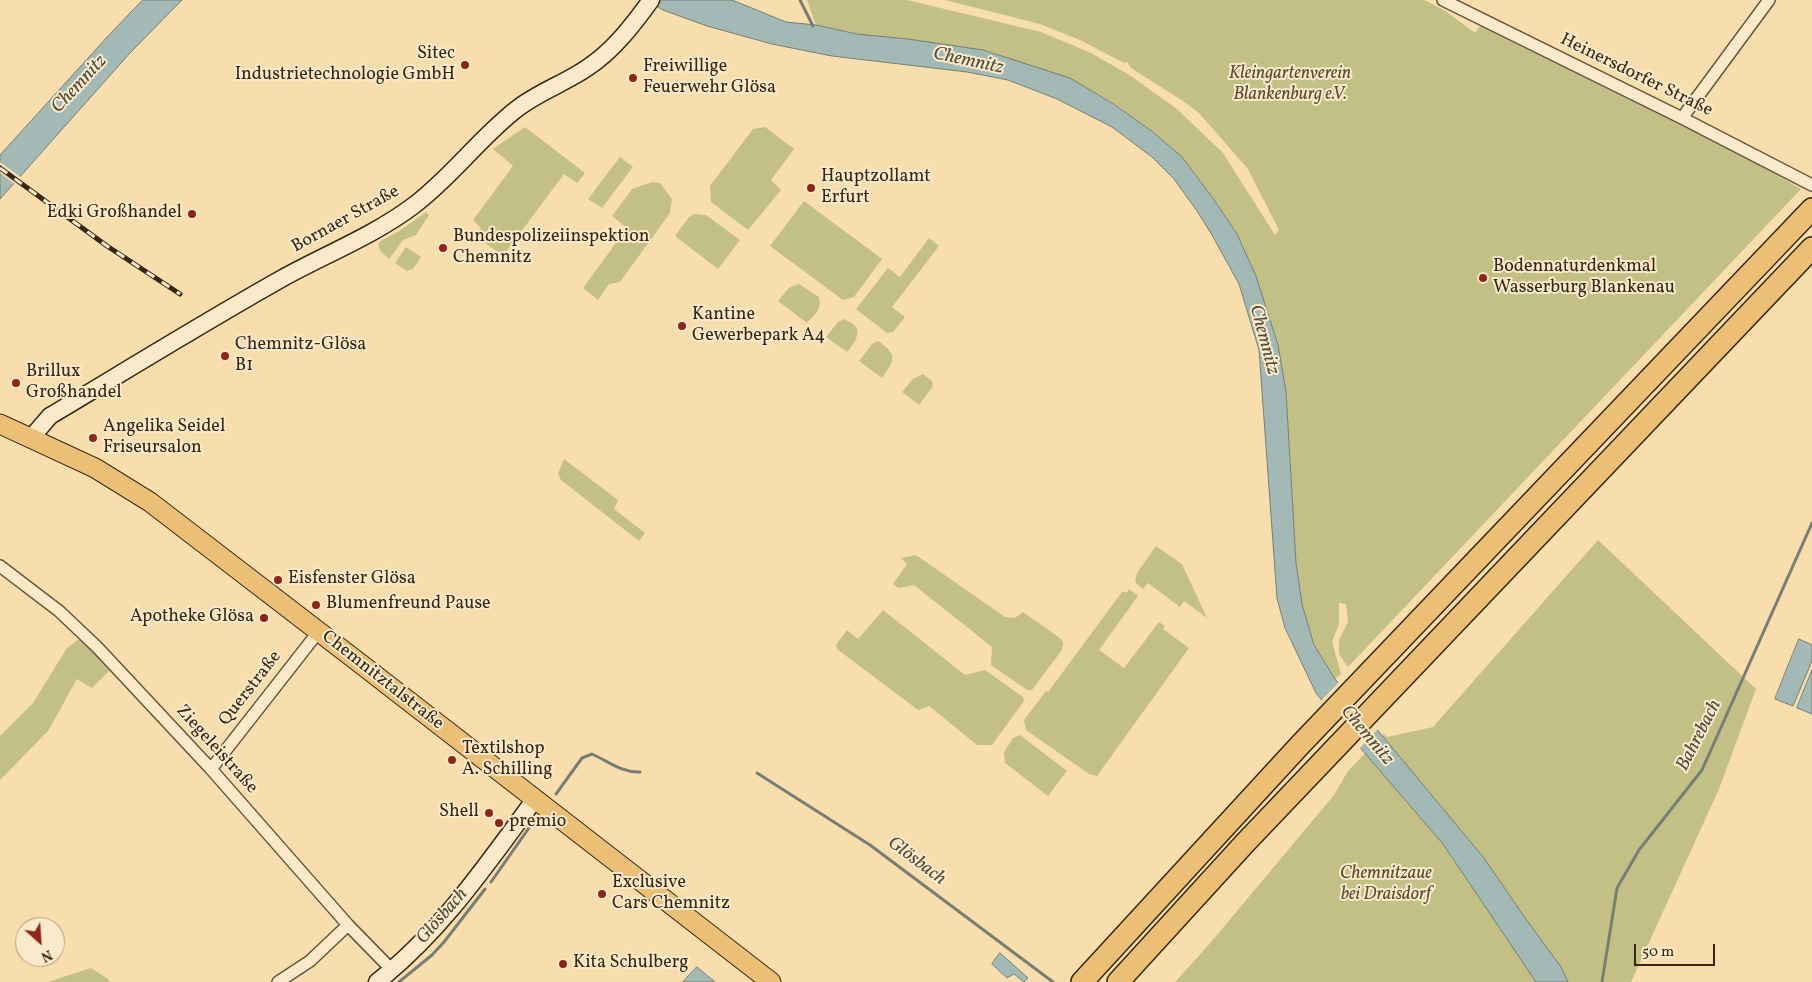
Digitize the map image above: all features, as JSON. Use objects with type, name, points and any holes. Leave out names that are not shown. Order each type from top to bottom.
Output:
[{"type":"highway","points":[[1082,982],[1300,746],[1812,209]]},
{"type":"highway","points":[[1118,982],[1245,843],[1812,248]]},
{"type":"main road","name":"Bornaer Straße","points":[[31,438],[50,416],[81,397],[269,286],[407,210],[451,172],[500,123],[520,107],[592,64],[622,37],[651,0]]},
{"type":"main road","name":"Chemnitztalstraße","points":[[0,424],[94,468],[150,502],[771,982]]},
{"type":"main road","points":[[377,982],[423,941],[468,888],[535,799]]},
{"type":"street","name":"Heinersdorfer Straße","points":[[1442,0],[1682,118],[1812,185]]},
{"type":"street","points":[[1682,118],[1769,0]]},
{"type":"street","name":"Ziegeleistraße","points":[[0,566],[59,610],[97,647],[211,769],[348,925],[392,970]]},
{"type":"street","name":"Querstraße","points":[[211,769],[319,632]]},
{"type":"street","points":[[278,982],[310,960],[348,925]]},
{"type":"green space","name":"Kleingartenverein Blankenburg e.V.","points":[[807,0],[907,0],[1041,32],[1089,52],[1128,74],[1177,109],[1223,153],[1275,235],[1279,230],[1248,169],[1199,113],[1183,101],[1131,68],[1127,62],[1124,63],[1082,41],[1040,24],[945,0],[1424,0],[1444,10],[1475,33],[1480,26],[1752,160],[1801,189],[1348,667],[1339,654],[1339,640],[1348,622],[1346,604],[1339,603],[1339,624],[1332,642],[1341,674],[1335,679],[1314,645],[1302,604],[1296,563],[1286,392],[1278,345],[1237,234],[1182,157],[1153,132],[1116,105],[1069,78],[816,25]]},
{"type":"green space","points":[[525,127],[585,173],[577,183],[564,174],[503,256],[474,235],[481,228],[473,220],[513,166],[493,149]]},
{"type":"green space","points":[[765,127],[794,149],[771,180],[781,190],[748,230],[711,202],[710,186],[753,129]]},
{"type":"green space","points":[[620,157],[633,167],[602,208],[588,199]]},
{"type":"green space","points":[[652,182],[660,183],[672,199],[670,213],[620,282],[609,284],[598,300],[583,288],[627,228],[612,216],[632,189]]},
{"type":"green space","points":[[804,201],[882,259],[854,297],[843,300],[770,246]]},
{"type":"green space","points":[[426,212],[429,215],[416,235],[403,240],[389,259],[380,249],[379,242],[401,230]]},
{"type":"green space","points":[[694,214],[706,215],[740,240],[718,269],[675,236],[689,217]]},
{"type":"green space","points":[[929,238],[939,246],[892,307],[905,317],[893,332],[887,333],[856,309],[888,268],[900,277]]},
{"type":"green space","points":[[406,247],[421,257],[413,269],[407,271],[395,263]]},
{"type":"green space","points":[[799,284],[819,297],[820,301],[819,308],[807,323],[778,301],[789,288]]},
{"type":"green space","points":[[843,319],[850,322],[857,329],[856,338],[847,352],[826,337],[838,322]]},
{"type":"green space","points":[[878,341],[889,350],[892,358],[890,367],[882,378],[859,361],[872,344]]},
{"type":"green space","points":[[923,374],[932,381],[933,386],[919,405],[902,392],[913,379]]},
{"type":"green space","points":[[564,459],[618,500],[614,509],[645,533],[639,541],[561,480],[558,474]]},
{"type":"green space","name":"Chemnitzaue bei Draisdorf","points":[[1598,540],[1756,689],[1719,789],[1631,982],[1175,982],[1206,948],[1334,795],[1348,771],[1384,734],[1387,737],[1433,727]]},
{"type":"green space","points":[[1156,546],[1182,564],[1207,618],[1184,601],[1180,607],[1148,583],[1143,589],[1135,582],[1137,573]]},
{"type":"green space","points":[[916,555],[1005,617],[1015,618],[1023,612],[1060,638],[1063,642],[1062,650],[1032,690],[1027,690],[991,665],[992,647],[914,585],[898,588],[893,584],[907,564],[901,558]]},
{"type":"green space","points":[[1129,589],[1138,596],[1099,650],[1124,668],[1159,622],[1165,626],[1163,629],[1189,648],[1097,776],[1089,774],[1026,730],[1024,720],[1046,691],[1048,692],[1122,592],[1127,592]]},
{"type":"green space","points":[[883,610],[965,675],[985,670],[1023,697],[1024,701],[992,745],[977,745],[929,706],[918,710],[837,649],[836,645],[847,630],[858,639]]},
{"type":"green space","points":[[82,637],[111,669],[92,688],[77,679],[48,731],[0,780],[0,736],[33,703],[67,648]]},
{"type":"green space","points":[[1020,735],[1067,771],[1048,796],[1005,763],[1004,752],[1013,738]]},
{"type":"green space","points":[[91,968],[110,982],[48,982]]},
{"type":"water","name":"Chemnitz","points":[[143,0],[182,0],[130,53],[0,199],[0,155]]},
{"type":"water","name":"Chemnitz","points":[[647,0],[732,0],[786,22],[816,25],[857,34],[983,50],[1070,78],[1115,105],[1153,132],[1182,157],[1237,234],[1256,276],[1278,345],[1286,392],[1296,563],[1302,604],[1314,645],[1335,679],[1484,858],[1561,967],[1568,982],[1536,982],[1443,844],[1316,693],[1285,628],[1277,598],[1259,350],[1239,284],[1212,235],[1174,179],[1152,157],[1112,127],[1057,99],[1008,80],[967,72],[832,56],[772,44],[707,26],[663,10]]},
{"type":"water","points":[[1799,639],[1812,645],[1812,661],[1793,706],[1775,699]]},
{"type":"water","points":[[1812,670],[1812,714],[1797,708]]},
{"type":"water","points":[[1000,953],[1028,978],[1024,982],[1014,974],[1007,978],[992,964]]},
{"type":"water","points":[[697,967],[715,982],[683,982]]},
{"type":"pier","points":[[0,162],[22,178],[16,185],[0,173]]},
{"type":"pier","points":[[1340,681],[1379,728],[1359,749],[1320,702]]},
{"type":"waterway","points":[[800,0],[813,26]]},
{"type":"waterway","name":"Bahrebach","points":[[1602,982],[1617,888],[1639,850],[1702,770],[1812,523]]},
{"type":"waterway","name":"Glösbach","points":[[556,794],[582,758],[592,754],[621,769],[640,772]]},
{"type":"waterway","name":"Glösbach","points":[[757,773],[870,845],[1053,982]]},
{"type":"waterway","name":"Glösbach","points":[[491,882],[531,825]]},
{"type":"waterway","name":"Glösbach","points":[[399,982],[432,955],[485,889]]},
{"type":"railway","points":[[0,168],[107,246],[180,294]]},
{"type":"place","name":"Sitec Industrietechnologie GmbH","points":[[465,65]]},
{"type":"place","name":"Freiwillige Feuerwehr Glösa","points":[[633,78]]},
{"type":"place","name":"Hauptzollamt Erfurt","points":[[811,188]]},
{"type":"place","name":"Edki Großhandel","points":[[192,214]]},
{"type":"place","name":"Bundespolizeiinspektion Chemnitz","points":[[443,248]]},
{"type":"place","name":"Bodennaturdenkmal Wasserburg Blankenau","points":[[1483,278]]},
{"type":"place","name":"Kantine Gewerbepark A4","points":[[682,326]]},
{"type":"place","name":"Chemnitz-Glösa B1","points":[[225,356]]},
{"type":"place","name":"Brillux Großhandel","points":[[16,383]]},
{"type":"place","name":"Angelika Seidel Friseursalon","points":[[93,438]]},
{"type":"place","name":"Eisfenster Glösa","points":[[278,580]]},
{"type":"place","name":"Blumenfreund Pause","points":[[316,605]]},
{"type":"place","name":"Apotheke Glösa","points":[[264,618]]},
{"type":"place","name":"Textilshop A. Schilling","points":[[452,760]]},
{"type":"place","name":"Shell","points":[[489,813]]},
{"type":"place","name":"premio","points":[[499,823]]},
{"type":"place","name":"Exclusive Cars Chemnitz","points":[[602,894]]},
{"type":"place","name":"Kita Schulberg","points":[[563,964]]}]
